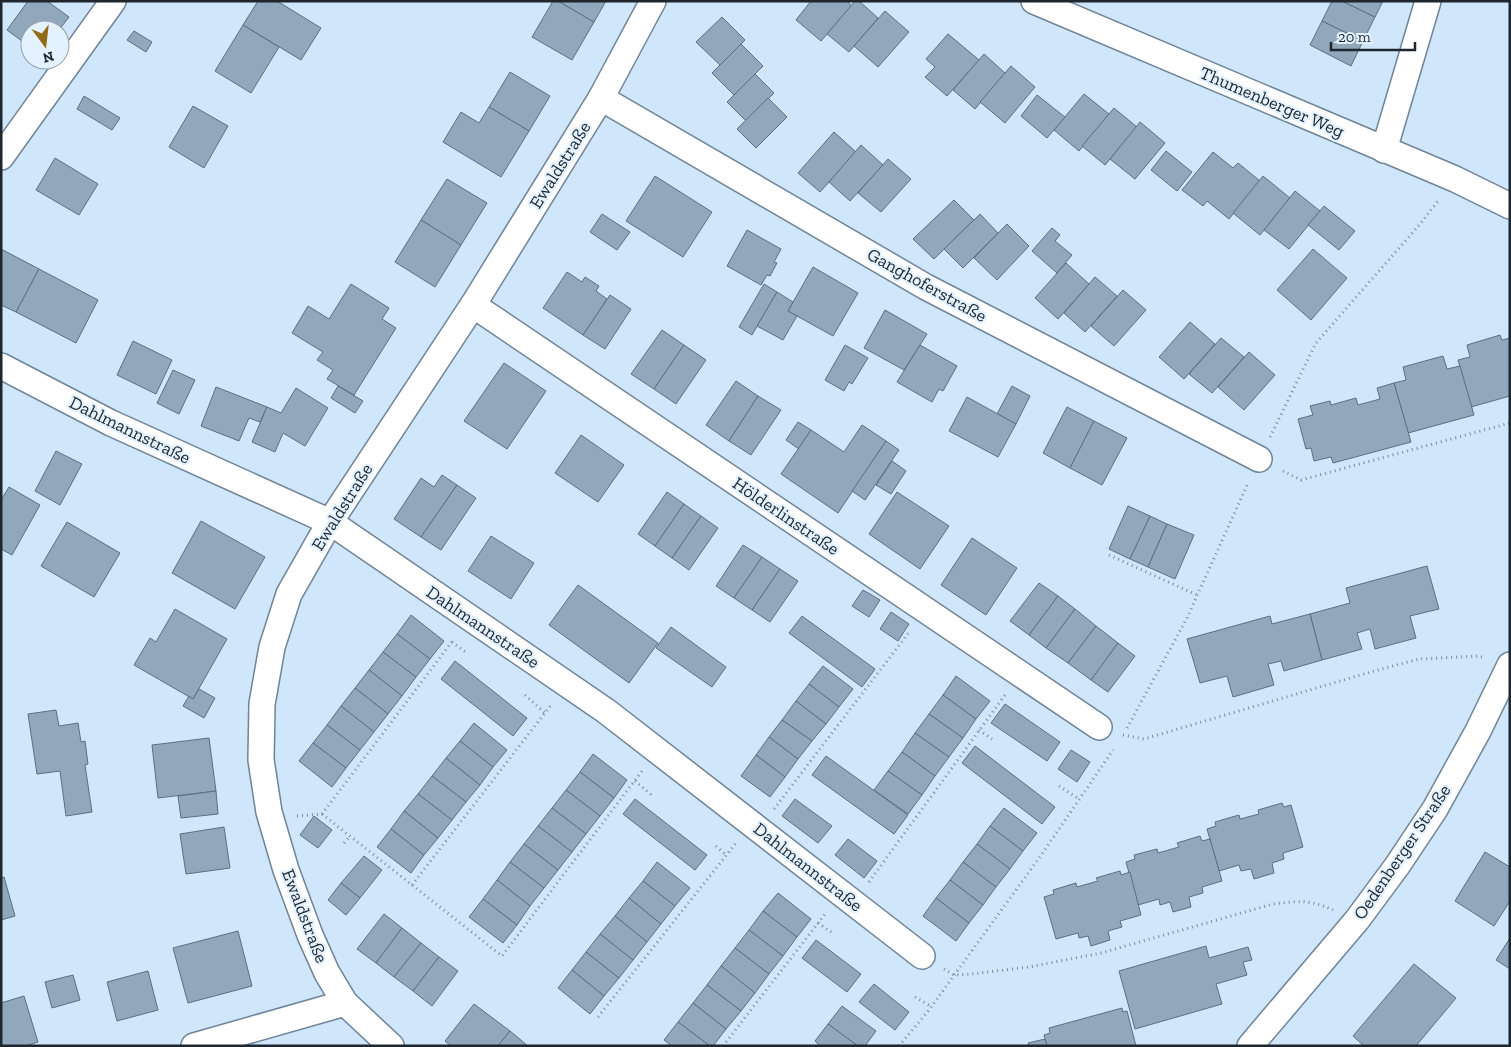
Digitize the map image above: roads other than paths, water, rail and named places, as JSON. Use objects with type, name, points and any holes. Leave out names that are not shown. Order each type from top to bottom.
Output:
[{"type":"street","points":[[1,157],[113,1]]},
{"type":"street","name":"Ewaldstraße","points":[[391,1046],[345,1003],[327,973],[310,935],[286,870],[269,812],[261,760],[262,704],[272,647],[289,594],[330,522],[473,305],[601,98],[653,1]]},
{"type":"street","name":"Thumenberger Weg","points":[[1034,1],[1455,179],[1510,206]]},
{"type":"street","points":[[1384,150],[1428,1]]},
{"type":"street","name":"Ganghoferstraße","points":[[601,98],[926,287],[1259,459]]},
{"type":"street","name":"Hölderlinstraße","points":[[473,305],[1108,735]]},
{"type":"street","name":"Dahlmannstraße","points":[[1,366],[112,423],[330,522],[606,711],[922,956]]},
{"type":"street","name":"Oedenberger Straße","points":[[1250,1046],[1357,920],[1397,866],[1435,809],[1478,731],[1509,667]]},
{"type":"street","points":[[194,1046],[345,1003]]}]
